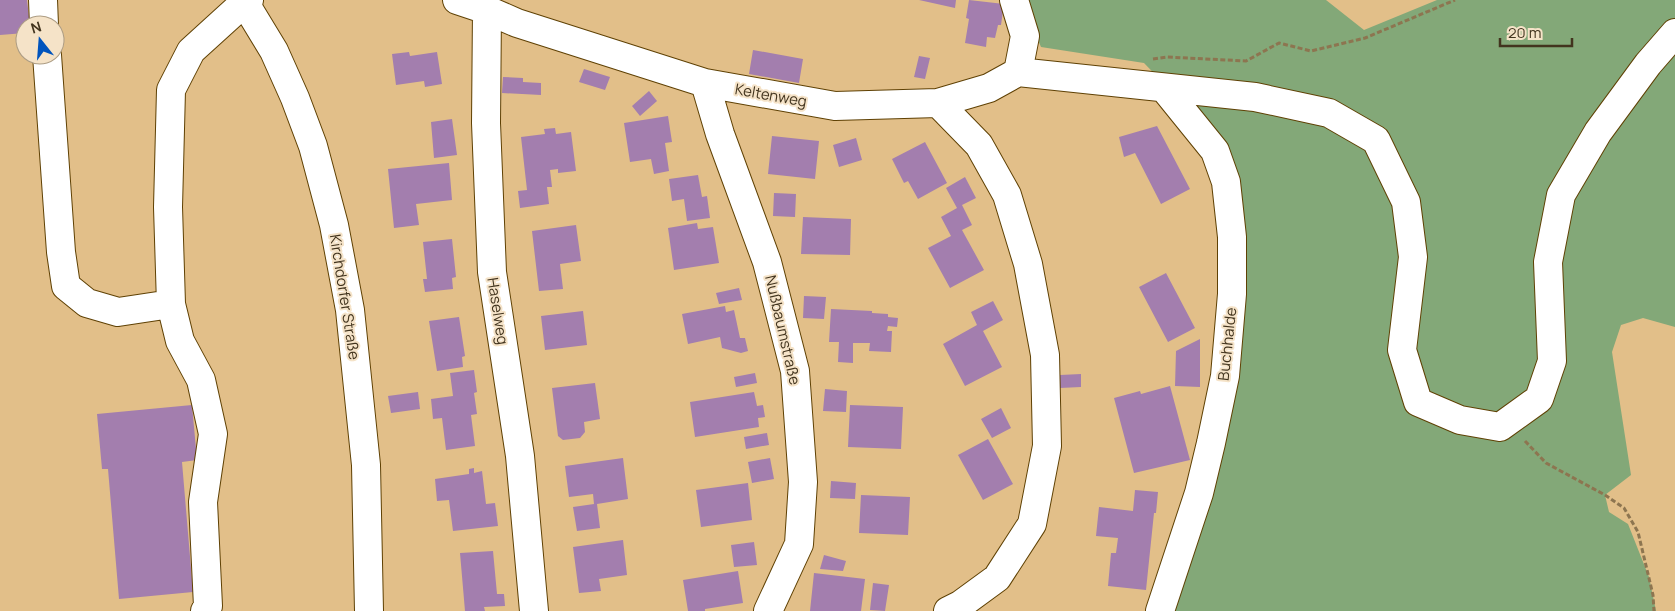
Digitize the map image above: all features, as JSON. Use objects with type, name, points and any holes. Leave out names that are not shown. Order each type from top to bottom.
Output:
[{"type":"street","points":[[43,0],[44,15]]},
{"type":"street","name":"Keltenweg","points":[[457,0],[487,10],[515,11],[705,83],[835,106],[938,103],[989,88],[1018,72]]},
{"type":"street","points":[[1014,0],[1026,36],[1018,72],[1255,97],[1328,113],[1376,140],[1406,202],[1413,257],[1402,350],[1418,402],[1460,420],[1500,427],[1539,399],[1552,361],[1548,262],[1561,195],[1598,132],[1648,64],[1675,33]]},
{"type":"street","name":"Kirchdorfer Straße","points":[[205,611],[208,606],[203,502],[213,434],[201,380],[180,341],[171,304],[168,207],[171,90],[191,51],[246,1],[274,51],[295,98],[313,146],[334,225],[350,310],[366,465],[369,611]]},
{"type":"street","name":"Haselweg","points":[[487,10],[486,123],[492,272],[520,456],[534,611]]},
{"type":"street","points":[[47,65],[61,252],[66,286],[87,303],[118,312],[171,304]]},
{"type":"street","name":"Nußbaumstraße","points":[[705,83],[720,134],[767,262],[795,371],[803,482],[799,544],[768,611]]},
{"type":"street","name":"Buchhalde","points":[[1160,611],[1198,493],[1211,443],[1224,376],[1232,294],[1232,237],[1226,182],[1215,151],[1164,88]]},
{"type":"street","points":[[938,103],[979,145],[1007,195],[1028,264],[1045,355],[1047,446],[1032,524],[997,578],[960,605],[948,611]]},
{"type":"path","points":[[1147,59],[1167,57],[1246,61],[1280,43],[1311,51],[1365,38],[1455,0]]},
{"type":"path","points":[[1509,421],[1546,463],[1605,495],[1624,508],[1638,532],[1654,611]]},
{"type":"green space","points":[[1021,0],[1326,0],[1364,30],[1437,0],[1675,0],[1675,327],[1643,318],[1621,325],[1612,352],[1631,475],[1605,495],[1609,512],[1628,524],[1649,577],[1656,611],[1166,611],[1202,508],[1244,318],[1237,192],[1215,136],[1144,63],[1041,47]]},
{"type":"building","points":[[0,0],[27,0],[29,15],[15,15],[15,34],[0,35]]},
{"type":"building","points":[[919,0],[956,0],[955,8]]},
{"type":"building","points":[[969,0],[1004,4],[1001,25],[998,25],[995,38],[987,37],[986,47],[965,43],[969,19],[966,18]]},
{"type":"building","points":[[753,50],[803,59],[799,83],[749,74]]},
{"type":"building","points":[[409,52],[410,56],[437,52],[442,84],[425,87],[424,81],[396,85],[392,54]]},
{"type":"building","points":[[919,56],[930,58],[925,79],[914,77]]},
{"type":"building","points":[[584,69],[610,77],[605,90],[579,82]]},
{"type":"building","points":[[503,77],[523,78],[523,82],[541,83],[541,95],[502,93]]},
{"type":"building","points":[[649,91],[657,101],[640,116],[632,106]]},
{"type":"building","points":[[668,116],[672,142],[665,143],[669,171],[654,174],[651,159],[630,162],[624,123]]},
{"type":"building","points":[[452,119],[457,155],[434,158],[431,122]]},
{"type":"building","points":[[1157,126],[1190,189],[1161,204],[1135,153],[1124,157],[1119,137]]},
{"type":"building","points":[[555,128],[556,134],[571,132],[576,171],[558,173],[558,169],[550,170],[552,187],[547,187],[549,204],[520,208],[518,191],[527,190],[521,137],[545,134],[544,129]]},
{"type":"building","points":[[772,136],[819,141],[815,179],[768,174]]},
{"type":"building","points":[[856,138],[862,160],[839,167],[833,145]]},
{"type":"building","points":[[925,142],[947,183],[918,199],[908,181],[904,183],[892,159]]},
{"type":"building","points":[[449,163],[452,200],[416,204],[419,225],[394,228],[388,169]]},
{"type":"building","points":[[698,175],[702,197],[707,196],[710,218],[687,221],[684,199],[672,201],[669,179]]},
{"type":"building","points":[[965,177],[976,198],[962,205],[972,225],[962,230],[984,270],[950,288],[928,248],[951,236],[941,217],[957,208],[946,188]]},
{"type":"building","points":[[774,193],[796,194],[795,217],[773,216]]},
{"type":"building","points":[[803,217],[851,219],[850,255],[801,254]]},
{"type":"building","points":[[697,223],[698,229],[713,227],[719,263],[674,270],[668,228]]},
{"type":"building","points":[[576,225],[581,261],[560,264],[563,289],[539,291],[532,231]]},
{"type":"building","points":[[452,239],[456,277],[452,278],[453,289],[425,292],[423,279],[427,279],[423,242]]},
{"type":"building","points":[[1166,273],[1195,328],[1168,342],[1139,287]]},
{"type":"building","points":[[739,288],[742,300],[719,304],[716,293]]},
{"type":"building","points":[[804,296],[826,297],[824,319],[803,318]]},
{"type":"building","points":[[993,301],[1003,320],[983,331],[1002,367],[965,386],[943,344],[977,325],[971,312]]},
{"type":"building","points":[[725,306],[726,312],[734,310],[740,338],[745,338],[748,351],[741,353],[722,348],[720,337],[688,344],[682,314]]},
{"type":"building","points":[[831,309],[872,311],[872,313],[888,314],[888,317],[898,318],[897,327],[888,326],[887,331],[892,331],[891,352],[869,351],[870,343],[853,343],[853,363],[838,362],[839,342],[829,342]]},
{"type":"building","points":[[583,311],[587,345],[545,350],[541,316]]},
{"type":"building","points":[[459,317],[465,356],[462,357],[463,367],[437,371],[429,321]]},
{"type":"building","points":[[1200,339],[1200,387],[1175,386],[1176,351]]},
{"type":"building","points":[[474,370],[477,392],[474,393],[477,414],[471,415],[475,446],[446,450],[442,418],[433,419],[431,399],[453,396],[450,373]]},
{"type":"building","points":[[755,373],[757,383],[736,387],[734,377]]},
{"type":"building","points":[[1081,374],[1081,387],[1060,388],[1060,375]]},
{"type":"building","points":[[595,383],[600,419],[584,422],[585,432],[580,438],[563,440],[558,436],[552,388]]},
{"type":"building","points":[[1170,386],[1190,460],[1134,473],[1114,398],[1140,391],[1141,394]]},
{"type":"building","points":[[825,389],[847,391],[846,412],[823,411]]},
{"type":"building","points":[[418,392],[420,409],[391,413],[388,396]]},
{"type":"building","points":[[754,392],[757,406],[763,405],[765,417],[758,418],[759,427],[695,437],[690,402]]},
{"type":"building","points":[[192,405],[197,460],[182,462],[193,592],[119,599],[108,469],[102,469],[97,414]]},
{"type":"building","points":[[850,405],[903,407],[901,449],[848,447]]},
{"type":"building","points":[[1001,408],[1011,428],[992,438],[981,419]]},
{"type":"building","points":[[767,433],[769,445],[746,449],[744,437]]},
{"type":"building","points":[[988,439],[1013,484],[983,500],[958,455]]},
{"type":"building","points":[[623,458],[628,499],[597,504],[600,528],[577,531],[573,507],[594,504],[593,494],[569,497],[565,466]]},
{"type":"building","points":[[770,458],[774,479],[752,483],[748,462]]},
{"type":"building","points":[[474,468],[474,473],[482,471],[486,504],[495,503],[498,526],[453,531],[449,500],[437,501],[435,479],[469,474],[469,469]]},
{"type":"building","points":[[831,481],[856,483],[855,499],[830,498]]},
{"type":"building","points":[[748,483],[752,520],[701,527],[696,490]]},
{"type":"building","points":[[1135,490],[1158,492],[1146,590],[1108,586],[1111,553],[1116,553],[1118,538],[1096,536],[1099,507],[1133,511]]},
{"type":"building","points":[[861,495],[910,497],[908,535],[859,533]]},
{"type":"building","points":[[623,540],[627,575],[599,579],[601,591],[579,593],[573,547]]},
{"type":"building","points":[[754,542],[757,565],[734,567],[731,545]]},
{"type":"building","points":[[493,551],[497,594],[504,594],[505,606],[484,607],[485,611],[465,611],[460,553]]},
{"type":"building","points":[[824,555],[846,561],[843,571],[820,569]]},
{"type":"building","points":[[738,571],[743,603],[705,609],[705,611],[688,611],[683,580]]},
{"type":"building","points":[[814,573],[865,579],[861,611],[810,611]]},
{"type":"building","points":[[873,583],[889,585],[885,611],[870,610]]}]
